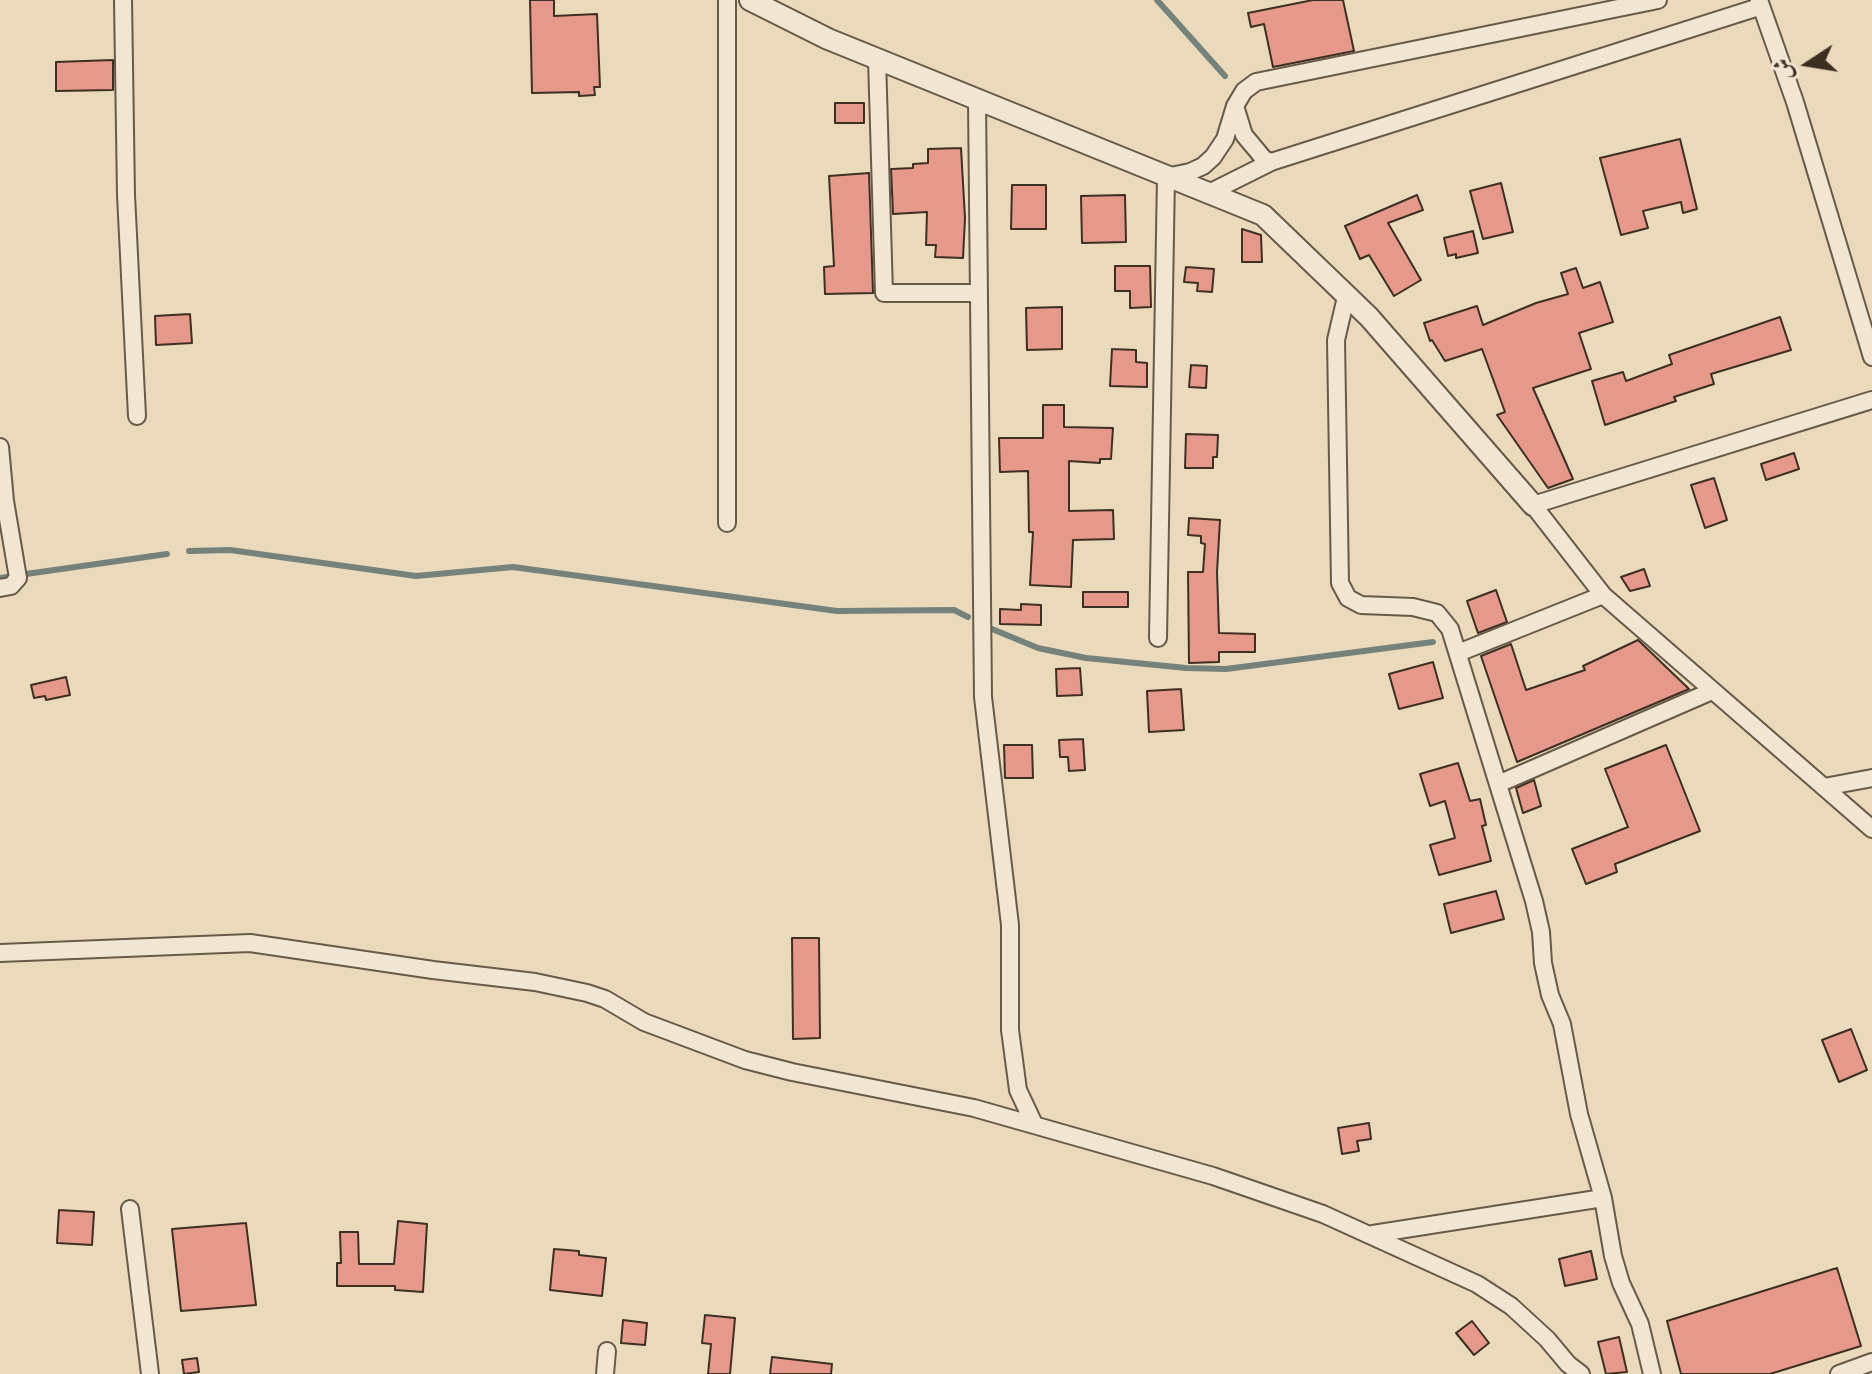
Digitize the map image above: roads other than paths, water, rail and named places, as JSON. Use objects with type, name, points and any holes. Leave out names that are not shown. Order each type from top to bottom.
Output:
[{"type":"street","points":[[123,0],[126,195],[137,416]]},
{"type":"street","points":[[727,0],[727,523]]},
{"type":"street","points":[[750,0],[828,39],[1263,215],[1369,317],[1533,505],[1603,595],[1872,829]]},
{"type":"street","points":[[1166,177],[1190,172],[1213,157],[1225,139],[1235,106],[1244,91],[1256,82],[1658,0]]},
{"type":"street","points":[[1207,194],[1271,162],[1759,3],[1795,102],[1872,357]]},
{"type":"street","points":[[877,59],[884,293],[979,293]]},
{"type":"street","points":[[977,100],[983,697],[1010,925],[1010,1030],[1018,1090],[1034,1124]]},
{"type":"street","points":[[1235,106],[1244,135],[1258,153],[1271,162]]},
{"type":"street","points":[[1158,638],[1166,177]]},
{"type":"street","points":[[1346,297],[1336,340],[1340,583],[1348,598],[1361,605],[1413,607],[1437,613],[1450,629],[1534,901],[1550,995],[1562,1024],[1579,1114],[1603,1198],[1617,1269],[1640,1324],[1652,1374]]},
{"type":"street","points":[[1533,505],[1872,400]]},
{"type":"street","points":[[0,447],[4,518],[18,578],[11,586],[0,588]]},
{"type":"street","points":[[1458,653],[1603,595]]},
{"type":"street","points":[[1498,784],[1712,691]]},
{"type":"street","points":[[1824,787],[1872,778]]},
{"type":"street","points":[[0,953],[250,943],[535,982],[587,993],[605,999],[644,1022],[745,1060],[974,1108],[1034,1124],[1228,1180],[1373,1234],[1477,1284],[1511,1306],[1581,1374]]},
{"type":"street","points":[[1373,1234],[1603,1198]]},
{"type":"street","points":[[130,1209],[150,1374]]},
{"type":"street","points":[[605,1374],[607,1351]]},
{"type":"street","points":[[1839,1374],[1872,1362]]},
{"type":"waterway","points":[[1157,0],[1225,76]]},
{"type":"waterway","points":[[189,551],[230,550],[416,576],[513,567],[837,611],[954,610],[968,617]]},
{"type":"waterway","points":[[26,574],[167,554]]},
{"type":"waterway","points":[[0,578],[7,577]]},
{"type":"waterway","points":[[992,629],[1038,648],[1086,658],[1186,668],[1226,669],[1433,642]]}]
